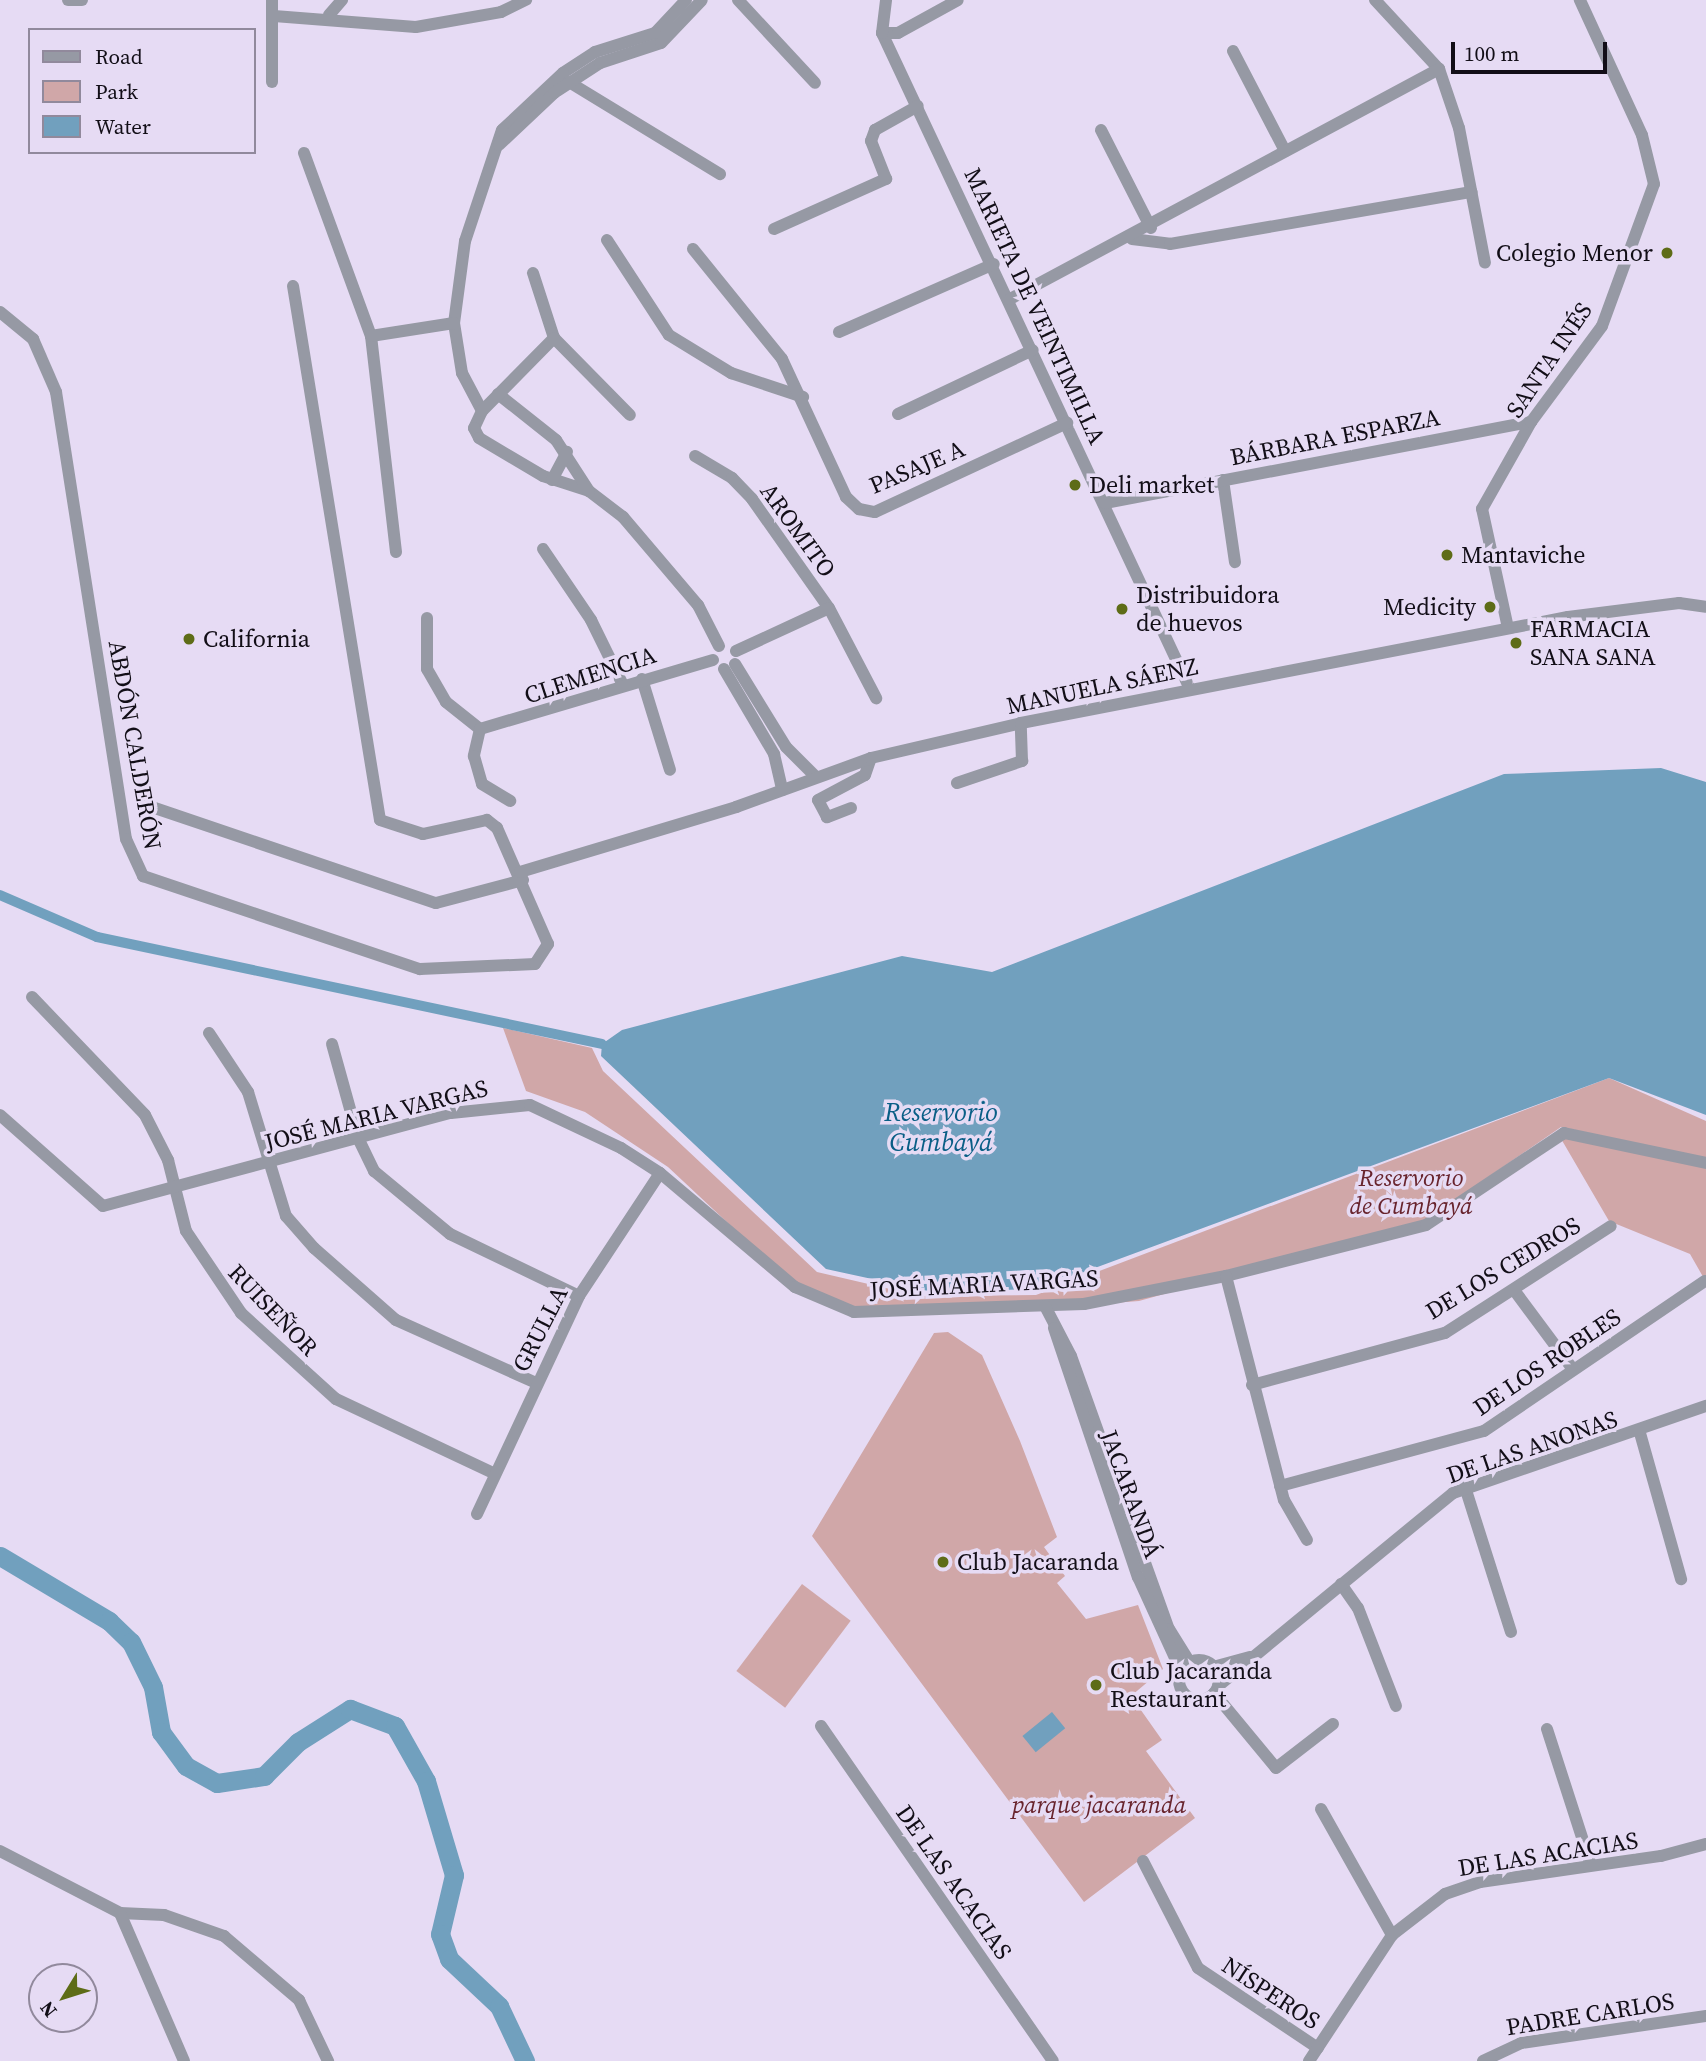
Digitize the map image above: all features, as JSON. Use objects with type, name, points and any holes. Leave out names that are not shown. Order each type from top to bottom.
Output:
[{"type":"street","points":[[68,0],[82,0]]},
{"type":"street","points":[[272,0],[272,82]]},
{"type":"street","points":[[329,15],[342,0]]},
{"type":"street","points":[[274,16],[329,15],[416,27],[501,12],[526,0]]},
{"type":"street","points":[[482,411],[462,373],[454,323],[466,241],[502,130],[547,84],[595,52],[655,33],[686,0]]},
{"type":"street","points":[[499,145],[569,82],[600,63],[662,43],[702,0]]},
{"type":"street","points":[[738,0],[815,83]]},
{"type":"street","points":[[887,0],[882,33],[898,33],[958,0]]},
{"type":"street","points":[[1376,0],[1439,69],[1472,192],[1485,263]]},
{"type":"street","name":"SANTA INÉS","points":[[1508,628],[1482,509],[1531,422],[1602,326],[1654,184],[1642,135],[1580,0]]},
{"type":"street","name":"MARIETA DE VEINTIMILLA","points":[[882,33],[994,264],[1190,689]]},
{"type":"street","points":[[1233,51],[1285,151]]},
{"type":"street","points":[[1010,299],[1132,239],[1285,151],[1439,69]]},
{"type":"street","points":[[569,82],[720,174]]},
{"type":"street","points":[[774,229],[886,179],[871,141],[875,130],[918,106]]},
{"type":"street","points":[[1101,130],[1151,228]]},
{"type":"street","points":[[304,153],[371,336],[396,552]]},
{"type":"street","points":[[1132,239],[1170,244],[1472,192]]},
{"type":"street","points":[[607,240],[648,309],[689,351],[803,397]]},
{"type":"street","name":"PASAJE A","points":[[693,249],[782,359],[803,397],[846,497],[859,509],[875,512],[1067,423]]},
{"type":"street","points":[[839,332],[994,264]]},
{"type":"street","points":[[533,274],[554,338],[630,415]]},
{"type":"street","points":[[293,286],[380,820],[423,834],[487,820],[519,879]]},
{"type":"street","name":"ABDÓN CALDERÓN","points":[[0,312],[33,340],[56,392],[126,839],[143,876],[420,969],[542,960],[548,944],[519,879]]},
{"type":"street","points":[[371,336],[454,323]]},
{"type":"street","points":[[554,338],[482,411],[474,428],[479,438],[552,480],[589,491]]},
{"type":"street","points":[[898,414],[1032,350]]},
{"type":"street","points":[[498,394],[567,452],[589,491],[653,546],[698,605],[774,754],[782,790]]},
{"type":"street","name":"BÁRBARA ESPARZA","points":[[1105,503],[1531,422]]},
{"type":"street","points":[[552,480],[567,452]]},
{"type":"street","name":"AROMITO","points":[[695,456],[732,478],[752,499],[829,608],[876,698]]},
{"type":"street","points":[[1223,480],[1235,562]]},
{"type":"street","points":[[543,549],[590,620],[623,685]]},
{"type":"street","name":"MANUELA SÁENZ","points":[[143,804],[436,903],[519,879],[871,758],[1021,723],[1508,628],[1679,603],[1706,607]]},
{"type":"street","name":"AROMITO","points":[[727,661],[829,608]]},
{"type":"street","points":[[427,618],[427,669],[446,702],[480,729],[474,756],[482,784],[510,801]]},
{"type":"street","points":[[727,661],[786,747],[815,776]]},
{"type":"street","name":"CLEMENCIA","points":[[480,729],[642,679],[727,661]]},
{"type":"street","points":[[642,679],[670,770]]},
{"type":"street","points":[[957,783],[1022,761],[1021,723]]},
{"type":"street","points":[[851,808],[827,817],[818,800],[865,775],[871,758]]},
{"type":"street","name":"RUISEÑOR","points":[[32,997],[145,1115],[168,1160],[172,1186],[186,1231],[218,1286],[309,1376],[360,1412],[493,1473]]},
{"type":"street","points":[[209,1033],[248,1092],[267,1165],[286,1216],[373,1303],[406,1325],[536,1383]]},
{"type":"street","points":[[332,1044],[358,1138],[374,1171],[442,1229],[579,1297]]},
{"type":"street","name":"JOSÉ MARIA VARGAS","points":[[0,1115],[100,1204],[267,1165],[358,1138],[513,1103],[580,1124],[660,1173],[795,1287],[854,1312],[1045,1306],[1226,1276],[1426,1225],[1564,1133],[1706,1163]]},
{"type":"street","name":"GRULLA","points":[[477,1514],[493,1473],[579,1297],[660,1173]]},
{"type":"street","name":"DE LOS CEDROS","points":[[1252,1385],[1445,1333],[1611,1226]]},
{"type":"street","points":[[1226,1276],[1279,1486],[1307,1540]]},
{"type":"street","name":"DE LOS ROBLES","points":[[1279,1486],[1474,1436],[1705,1281]]},
{"type":"street","points":[[1514,1290],[1572,1368]]},
{"type":"street","name":"JACARANDÁ","points":[[1045,1306],[1103,1462],[1185,1667],[1185,1695],[1201,1700],[1216,1689]]},
{"type":"street","name":"DE LAS ANONAS","points":[[1216,1689],[1341,1584],[1465,1487],[1640,1433],[1706,1406]]},
{"type":"street","points":[[1640,1433],[1681,1579]]},
{"type":"street","points":[[1465,1487],[1511,1632]]},
{"type":"street","points":[[1341,1584],[1358,1608],[1396,1706]]},
{"type":"street","points":[[1185,1667],[1213,1667],[1255,1656]]},
{"type":"street","points":[[1213,1667],[1216,1689],[1276,1768],[1333,1724]]},
{"type":"street","name":"DE LAS ACACIAS","points":[[821,1726],[1053,2061]]},
{"type":"street","points":[[1547,1730],[1591,1865]]},
{"type":"street","points":[[1321,1809],[1392,1935]]},
{"type":"street","name":"DE LAS ACACIAS","points":[[1309,2061],[1392,1935],[1461,1886],[1706,1844]]},
{"type":"street","points":[[0,1851],[120,1913],[164,1915],[224,1936],[299,2000],[328,2061]]},
{"type":"street","name":"NÍSPEROS","points":[[1143,1861],[1198,1968],[1318,2048]]},
{"type":"street","points":[[120,1913],[184,2061]]},
{"type":"street","name":"PADRE CARLOS","points":[[1483,2061],[1521,2043],[1706,2016]]},
{"type":"green space","name":"Reservorio de Cumbayá","points":[[503,1028],[592,1048],[603,1071],[817,1272],[920,1296],[1036,1295],[1609,1078],[1706,1121],[1706,1158],[1561,1127],[1423,1222],[1139,1301],[1009,1311],[851,1306],[793,1284],[668,1167],[585,1112],[526,1091]]},
{"type":"green space","points":[[1560,1137],[1706,1164],[1706,1282],[1690,1254],[1609,1221]]},
{"type":"green space","name":"Club Jacaranda","points":[[948,1332],[982,1355],[1020,1441],[1057,1537],[1044,1547],[1065,1576],[1057,1583],[1086,1619],[1138,1605],[1163,1669],[1131,1696],[1162,1740],[1146,1751],[1195,1818],[1084,1902],[812,1536],[934,1333]]},
{"type":"green space","points":[[802,1584],[851,1621],[785,1708],[736,1671]]},
{"type":"water","name":"Reservorio Cumbayá","points":[[1661,768],[1706,782],[1706,1115],[1609,1078],[1038,1289],[932,1292],[826,1269],[601,1056],[602,1044],[622,1030],[902,956],[992,972],[1504,774]]},
{"type":"water","points":[[1052,1712],[1065,1728],[1036,1752],[1022,1736]]},
{"type":"waterway","points":[[0,895],[97,937],[602,1044]]},
{"type":"waterway","points":[[0,1556],[109,1621],[131,1642],[153,1687],[161,1732],[186,1766],[217,1783],[264,1776],[298,1742],[350,1709],[395,1726],[426,1781],[454,1875],[440,1934],[449,1959],[499,2006],[525,2061]]},
{"type":"place","name":"Colegio Menor","points":[[1667,253]]},
{"type":"place","name":"Deli market","points":[[1075,485]]},
{"type":"place","name":"Mantaviche","points":[[1447,555]]},
{"type":"place","name":"Medicity","points":[[1490,607]]},
{"type":"place","name":"Distribuidora de huevos","points":[[1122,609]]},
{"type":"place","name":"California","points":[[189,639]]},
{"type":"place","name":"FARMACIA SANA SANA","points":[[1516,643]]},
{"type":"place","name":"Club Jacaranda","points":[[943,1562]]},
{"type":"place","name":"Club Jacaranda Restaurant","points":[[1096,1685]]},
{"type":"park label","name":"parque jacaranda","points":[[1099,1805]]}]
